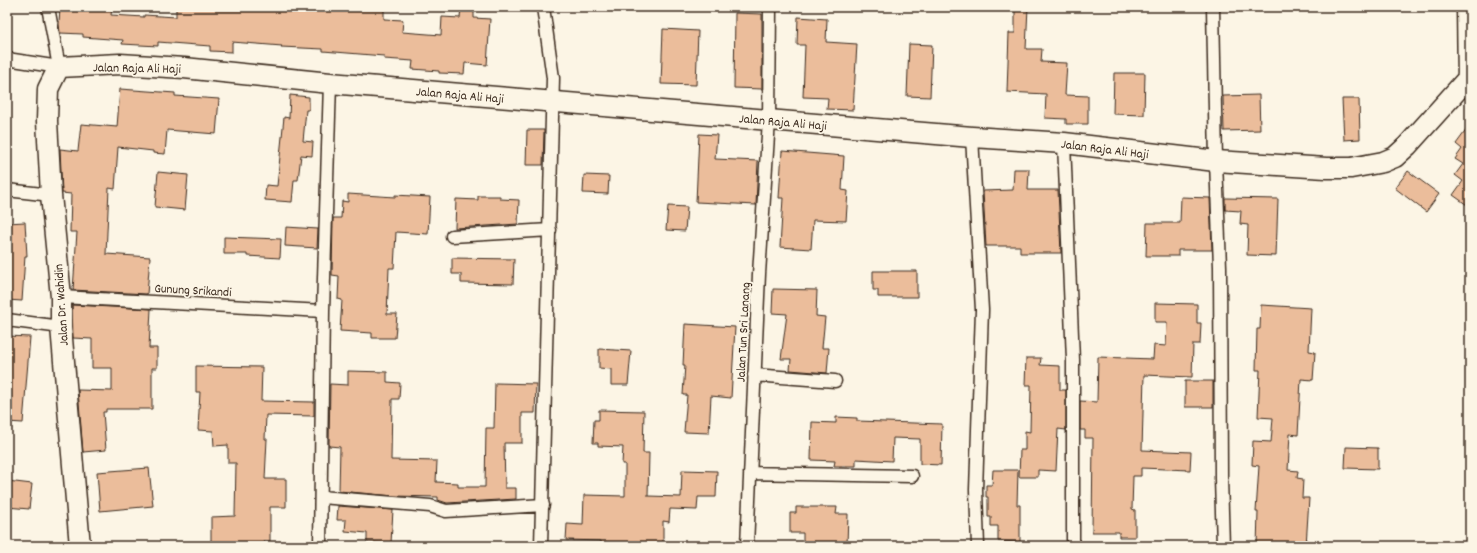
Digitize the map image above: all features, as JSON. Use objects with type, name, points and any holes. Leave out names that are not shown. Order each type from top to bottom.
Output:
[{"type":"main road","name":"Jalan Raja Ali Haji","points":[[59,67],[120,64],[184,68],[330,83],[972,138],[1064,143],[1216,161],[1326,168],[1351,168],[1382,162],[1395,156],[1407,146],[1467,80]]},
{"type":"main road","name":"Jalan Dr. Wahidin","points":[[59,67],[48,90],[47,121],[80,546]]},
{"type":"street","points":[[7,59],[59,67],[48,7]]},
{"type":"street","points":[[541,546],[550,230],[564,103],[553,78],[543,7]]},
{"type":"street","name":"Jalan Tun Sri Lanang","points":[[746,546],[759,274],[769,120],[770,7]]},
{"type":"street","points":[[1213,7],[1220,267],[1223,546]]},
{"type":"street","points":[[1463,7],[1467,80]]},
{"type":"street","points":[[320,546],[323,311],[330,83]]},
{"type":"street","points":[[972,138],[982,310],[976,490],[978,546]]},
{"type":"street","points":[[1064,143],[1074,360],[1073,546]]},
{"type":"street","points":[[7,190],[52,195]]},
{"type":"street","points":[[452,236],[550,230]]},
{"type":"street","name":"Gunung Srikandi","points":[[61,297],[323,311]]},
{"type":"street","points":[[7,320],[62,327]]},
{"type":"street","points":[[754,375],[834,381]]},
{"type":"street","points":[[750,473],[912,476]]},
{"type":"street","points":[[321,497],[430,506],[446,511],[543,505]]},
{"type":"building","points":[[60,7],[112,7],[111,15],[144,17],[144,15],[176,17],[176,7],[384,8],[384,19],[403,20],[402,32],[441,35],[442,17],[460,18],[461,7],[474,7],[474,18],[490,19],[487,65],[465,63],[464,74],[439,73],[439,71],[412,69],[413,61],[384,59],[384,56],[323,51],[323,49],[281,47],[282,46],[232,42],[232,52],[210,51],[210,46],[158,42],[158,46],[122,44],[123,40],[83,37],[83,34],[60,33]]},
{"type":"building","points":[[1015,7],[1028,7],[1026,49],[1042,49],[1041,62],[1067,63],[1065,95],[1088,96],[1088,124],[1066,124],[1066,119],[1045,118],[1046,94],[1007,92],[1009,33],[1015,33]]},
{"type":"building","points":[[735,13],[762,14],[762,89],[734,88]]},
{"type":"building","points":[[798,17],[827,19],[826,42],[857,44],[853,110],[827,109],[828,98],[803,97],[805,45],[797,45]]},
{"type":"building","points":[[663,29],[698,31],[696,85],[661,84]]},
{"type":"building","points":[[909,44],[932,45],[930,97],[907,96]]},
{"type":"building","points":[[1114,73],[1145,73],[1144,115],[1113,114]]},
{"type":"building","points":[[120,89],[175,93],[175,96],[219,99],[216,134],[167,130],[165,154],[118,147],[115,189],[109,188],[106,254],[150,257],[147,294],[73,290],[77,232],[70,232],[71,194],[62,193],[60,149],[78,151],[81,124],[117,127]]},
{"type":"building","points":[[290,95],[309,97],[309,110],[306,110],[303,141],[313,142],[312,156],[301,155],[298,180],[294,180],[292,202],[265,200],[266,185],[277,186],[284,117],[289,118]]},
{"type":"building","points":[[1259,95],[1260,130],[1224,131],[1223,96]]},
{"type":"building","points":[[1342,99],[1359,99],[1360,139],[1344,140]]},
{"type":"building","points":[[1470,125],[1470,207],[1453,195],[1463,181],[1455,175],[1463,164],[1455,159],[1462,149],[1456,144]]},
{"type":"building","points":[[527,130],[544,130],[543,165],[526,165]]},
{"type":"building","points":[[699,134],[717,135],[715,159],[758,161],[756,205],[696,202]]},
{"type":"building","points":[[782,151],[844,156],[842,190],[848,191],[846,221],[813,220],[811,249],[780,247],[783,198],[779,198]]},
{"type":"building","points":[[1014,169],[1029,169],[1028,190],[1058,190],[1061,253],[1020,253],[1020,246],[986,246],[983,191],[1013,190]]},
{"type":"building","points":[[1408,171],[1439,194],[1426,212],[1395,188]]},
{"type":"building","points":[[158,172],[188,175],[185,210],[155,207]]},
{"type":"building","points":[[584,175],[609,176],[608,194],[583,193]]},
{"type":"building","points":[[348,194],[395,197],[395,195],[430,197],[428,234],[396,232],[394,268],[389,268],[387,314],[397,314],[395,338],[372,338],[372,333],[340,331],[342,300],[338,299],[339,276],[332,275],[333,218],[341,218],[342,201],[348,202]]},
{"type":"building","points":[[478,196],[500,196],[500,199],[519,200],[518,224],[455,228],[456,199],[478,200]]},
{"type":"building","points":[[1181,197],[1210,198],[1212,250],[1178,250],[1178,256],[1146,256],[1147,223],[1180,223]]},
{"type":"building","points":[[1225,198],[1278,199],[1276,256],[1247,255],[1248,225],[1240,224],[1241,211],[1225,210]]},
{"type":"building","points":[[668,206],[687,207],[685,231],[666,230]]},
{"type":"building","points":[[25,222],[27,256],[25,256],[22,301],[7,300],[7,223]]},
{"type":"building","points":[[286,227],[318,229],[317,248],[285,246]]},
{"type":"building","points":[[224,237],[281,239],[280,258],[247,256],[247,254],[224,254]]},
{"type":"building","points":[[452,258],[514,259],[513,284],[461,283],[461,274],[452,274]]},
{"type":"building","points":[[873,271],[917,271],[917,297],[878,297],[878,290],[873,290]]},
{"type":"building","points":[[773,289],[817,290],[816,316],[825,317],[822,348],[829,348],[827,373],[790,370],[791,359],[781,359],[787,314],[772,313]]},
{"type":"building","points":[[1155,303],[1197,304],[1197,323],[1201,323],[1200,344],[1193,344],[1192,377],[1144,375],[1142,450],[1191,452],[1190,470],[1141,468],[1141,476],[1133,476],[1132,509],[1135,510],[1135,537],[1119,537],[1119,532],[1092,532],[1093,438],[1085,438],[1085,430],[1080,430],[1080,401],[1097,402],[1098,357],[1153,359],[1154,345],[1166,346],[1167,322],[1155,322]]},
{"type":"building","points":[[72,305],[151,309],[149,348],[157,348],[157,368],[152,368],[152,409],[106,409],[106,412],[103,412],[106,450],[83,452],[78,390],[112,391],[112,368],[92,368],[92,339],[73,338]]},
{"type":"building","points":[[1261,305],[1311,308],[1309,351],[1315,352],[1313,380],[1301,379],[1298,435],[1290,434],[1288,470],[1298,471],[1297,478],[1303,479],[1302,498],[1309,498],[1306,546],[1257,546],[1258,512],[1256,512],[1259,466],[1252,465],[1253,441],[1271,442],[1273,418],[1258,417],[1260,370],[1256,370],[1257,329],[1260,329]]},
{"type":"building","points":[[685,324],[735,327],[731,398],[711,396],[709,433],[684,432],[687,395],[683,395]]},
{"type":"building","points":[[7,336],[30,337],[23,423],[7,422]]},
{"type":"building","points":[[599,349],[631,351],[628,385],[611,385],[611,369],[599,368]]},
{"type":"building","points":[[1026,358],[1041,358],[1040,365],[1060,366],[1060,390],[1066,390],[1066,430],[1058,429],[1056,471],[1038,470],[1038,477],[1019,477],[1020,450],[1025,450],[1025,431],[1030,432],[1031,385],[1025,385]]},
{"type":"building","points":[[196,366],[262,367],[261,401],[314,402],[314,416],[266,415],[265,439],[267,439],[265,479],[286,479],[286,507],[270,507],[270,541],[264,541],[264,546],[211,546],[211,517],[235,516],[236,463],[228,463],[228,445],[214,446],[213,431],[198,430],[200,392],[196,392]]},
{"type":"building","points":[[348,371],[387,372],[387,382],[400,383],[399,399],[392,399],[391,460],[437,461],[436,482],[458,483],[458,487],[485,487],[486,428],[494,428],[495,383],[536,384],[535,413],[522,413],[522,443],[504,443],[505,488],[516,488],[516,499],[447,503],[438,500],[438,497],[394,496],[339,491],[340,447],[329,446],[330,384],[348,385]]},
{"type":"building","points":[[1185,381],[1213,381],[1213,407],[1185,407]]},
{"type":"building","points":[[599,410],[644,411],[643,453],[649,453],[648,496],[681,497],[682,470],[717,471],[716,497],[698,497],[697,510],[670,509],[669,522],[663,521],[663,546],[601,546],[601,541],[566,540],[567,524],[583,525],[584,495],[625,496],[625,464],[622,464],[623,447],[598,446],[598,443],[593,443],[594,420],[599,420]]},
{"type":"building","points":[[836,417],[857,418],[857,421],[942,424],[941,465],[920,464],[920,439],[893,438],[892,461],[856,459],[856,466],[834,466],[835,461],[811,460],[812,422],[836,423]]},
{"type":"building","points":[[1346,447],[1378,448],[1378,469],[1345,468]]},
{"type":"building","points":[[149,468],[153,506],[100,511],[97,472]]},
{"type":"building","points":[[993,470],[1018,470],[1017,505],[1020,505],[1020,542],[998,541],[998,526],[991,526],[991,517],[988,517],[988,497],[986,497],[986,485],[992,485]]},
{"type":"building","points":[[7,481],[32,484],[29,509],[7,507]]},
{"type":"building","points":[[338,506],[393,510],[391,543],[367,542],[367,533],[345,531],[346,520],[337,520]]},
{"type":"building","points":[[796,507],[837,507],[836,514],[848,514],[847,545],[803,545],[803,533],[790,533],[790,513],[796,513]]}]
